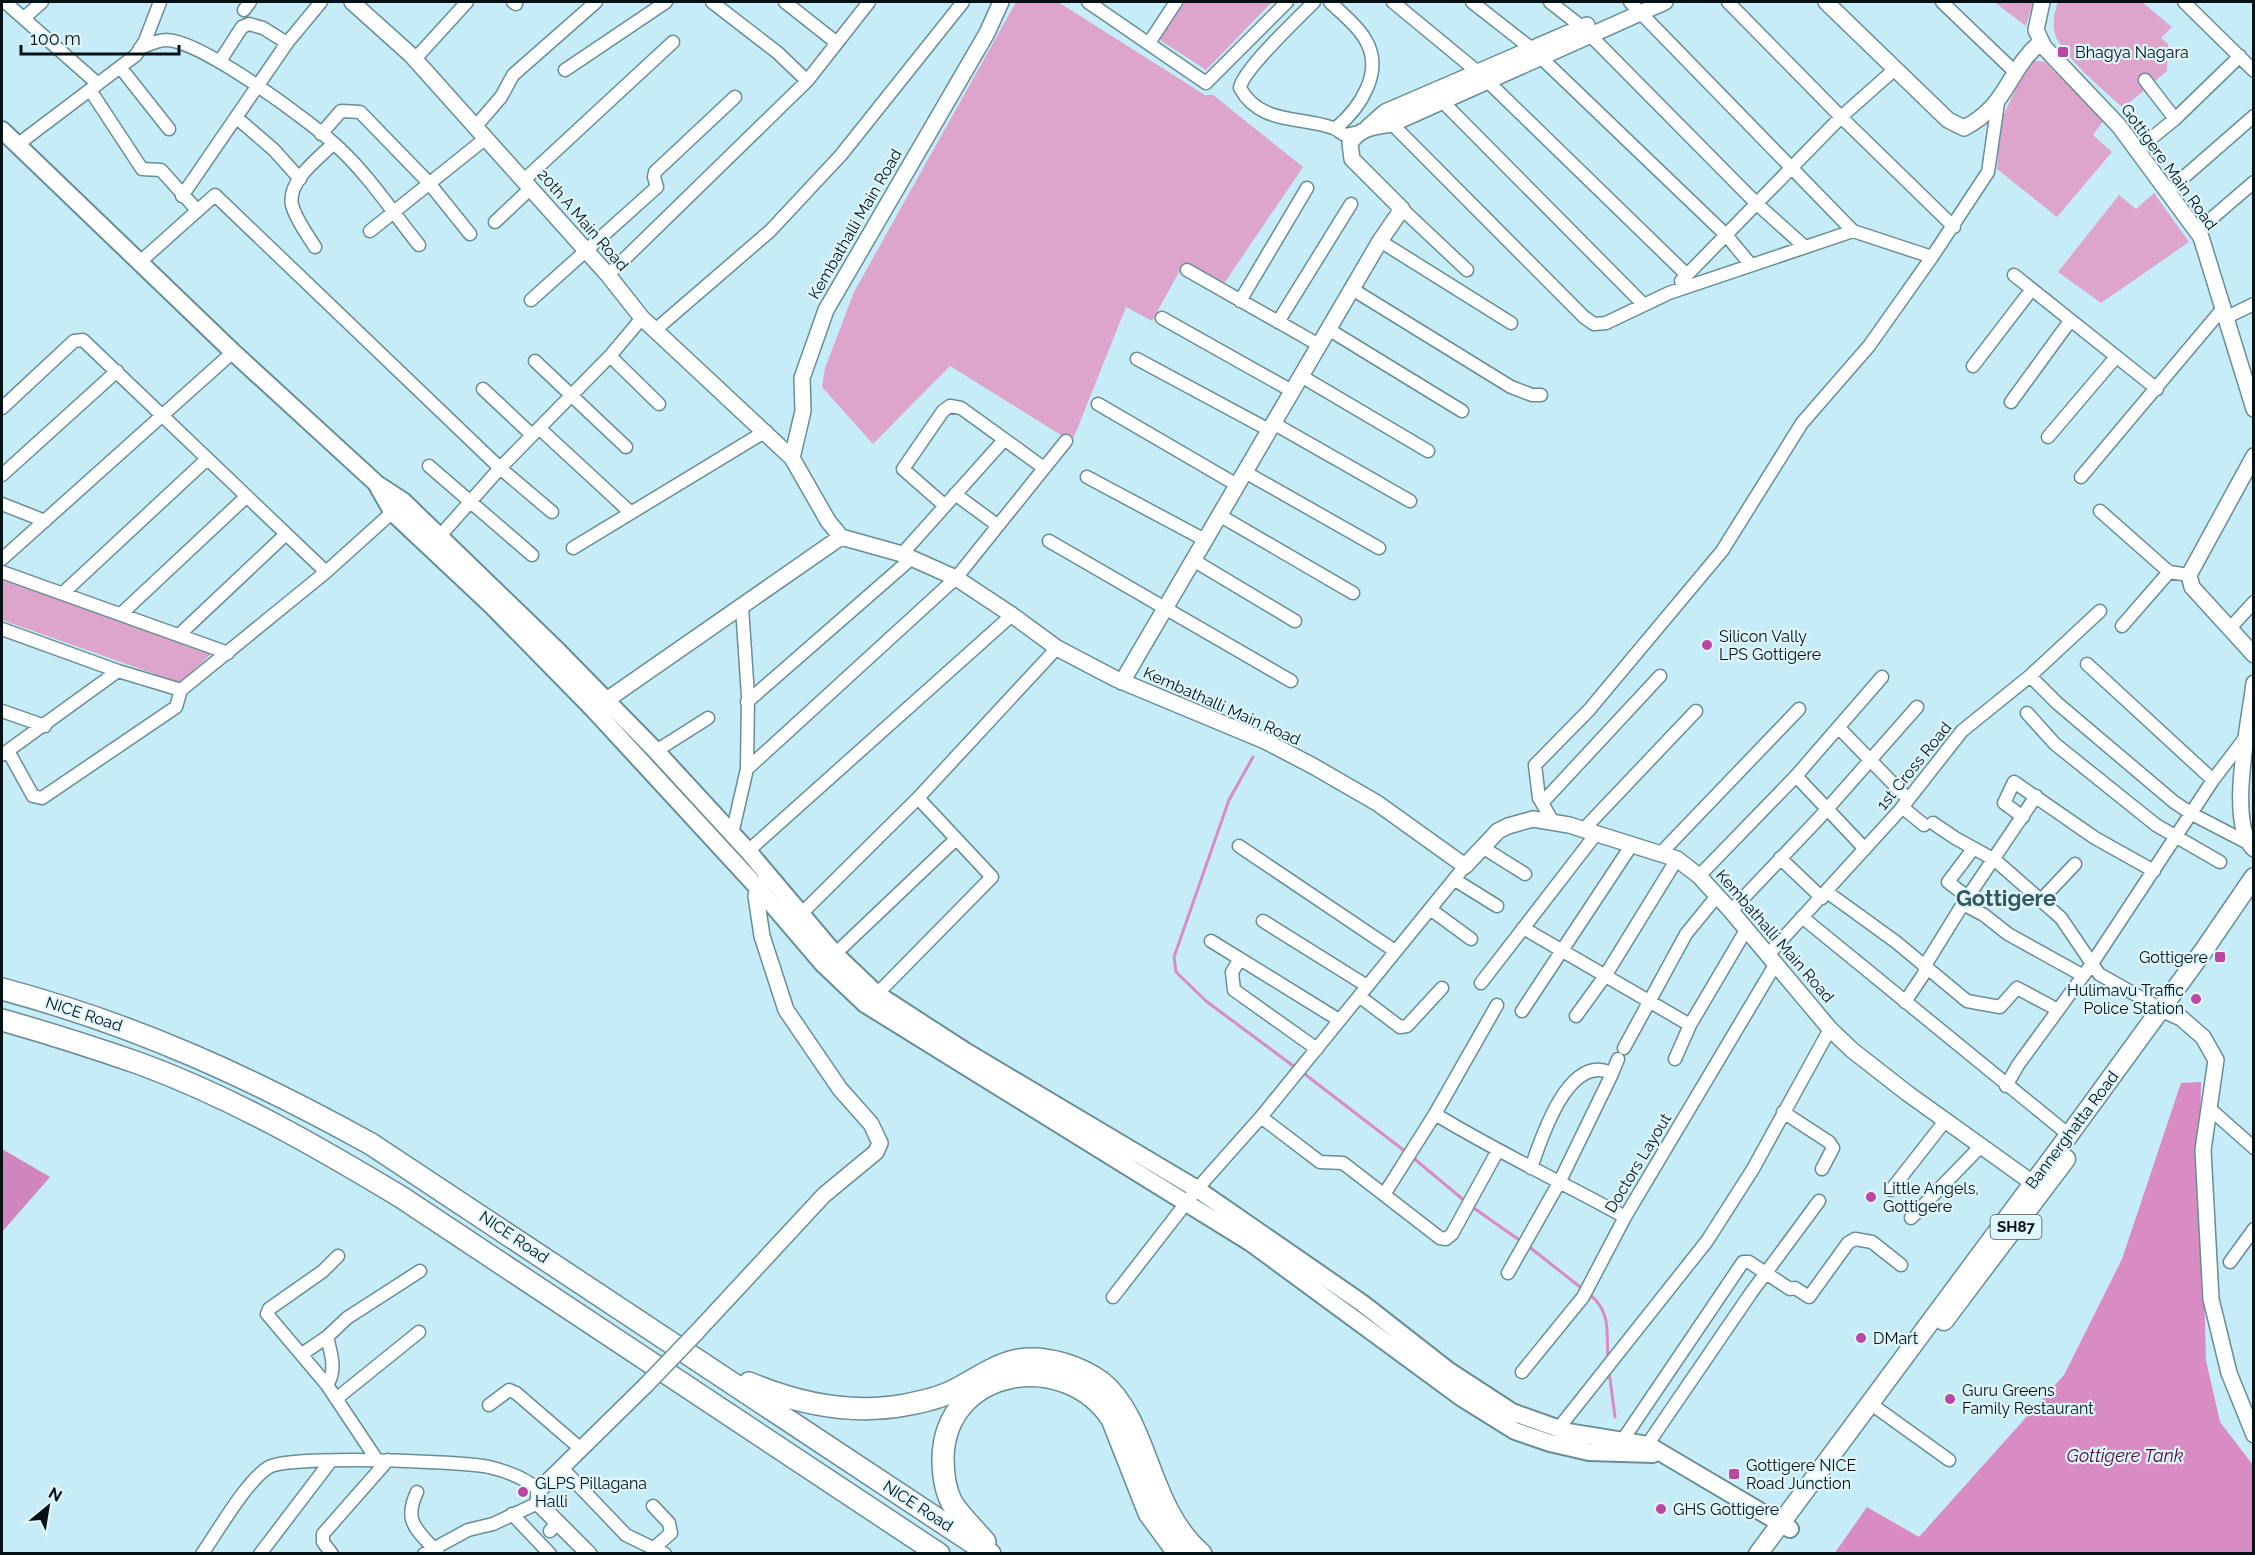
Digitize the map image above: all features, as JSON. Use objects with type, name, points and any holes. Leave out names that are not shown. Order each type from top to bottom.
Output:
[{"type":"highway","name":"NICE Road","points":[[2,989],[93,1016],[170,1044],[306,1108],[438,1186],[990,1554]]},
{"type":"highway","name":"NICE Road","points":[[2,1020],[82,1044],[171,1076],[256,1115],[334,1156],[411,1203],[939,1554]]},
{"type":"highway","points":[[707,1366],[776,1394],[832,1407],[856,1409],[906,1405],[933,1398],[951,1392],[984,1372],[1011,1361],[1040,1359],[1071,1366],[1101,1382],[1121,1406],[1163,1503],[1180,1531],[1201,1554]]},
{"type":"highway","points":[[996,1554],[951,1502],[943,1468],[945,1439],[958,1412],[976,1393],[998,1380],[1025,1374],[1069,1383],[1081,1389],[1104,1407],[1112,1419],[1149,1513],[1179,1554]]},
{"type":"main road","points":[[2,130],[141,261],[233,352],[377,484],[492,606],[600,705],[656,751],[748,851],[764,882],[802,913],[835,954],[877,994],[1362,1303],[1449,1371],[1512,1412],[1558,1429],[1622,1441],[1691,1468],[1785,1526]]},
{"type":"main road","points":[[398,507],[439,537],[520,612],[600,705],[764,882],[822,964],[866,1005],[1024,1105],[1193,1195],[1309,1285],[1462,1398],[1515,1431],[1550,1443],[1588,1452],[1650,1451]]},
{"type":"main road","name":"Bannerghatta Road","points":[[1758,1554],[1785,1526],[1878,1409],[2166,1011],[2253,878]]},
{"type":"main road","name":"Bannerghatta Road","points":[[1773,1554],[1785,1526],[2038,1187],[2069,1135],[2253,896]]},
{"type":"street","points":[[5,2],[94,87],[142,169],[161,170],[197,210]]},
{"type":"street","points":[[24,18],[42,2]]},
{"type":"street","points":[[17,145],[120,67],[140,48],[160,2]]},
{"type":"street","points":[[182,195],[287,44],[321,2]]},
{"type":"street","name":"20th A Main Road","points":[[352,2],[415,59],[608,275],[654,331],[766,431],[792,458]]},
{"type":"street","points":[[415,59],[467,2]]},
{"type":"street","points":[[370,231],[429,183],[481,132],[513,75],[596,2]]},
{"type":"street","points":[[565,70],[666,2]]},
{"type":"street","points":[[712,2],[778,53],[807,81]]},
{"type":"street","points":[[785,2],[837,42]]},
{"type":"street","points":[[654,331],[770,231],[841,155],[963,2]]},
{"type":"street","name":"Kembathalli Main Road","points":[[792,458],[803,411],[802,378],[826,309],[987,33],[1001,2]]},
{"type":"street","points":[[1089,2],[1105,6],[1149,43],[1206,83],[1287,2]]},
{"type":"street","points":[[1149,43],[1176,2]]},
{"type":"street","points":[[1314,2],[1243,80],[1240,88],[1251,102],[1271,116],[1336,128],[1345,135],[1363,130],[1537,54],[1636,5],[1665,2]]},
{"type":"street","points":[[1330,2],[1364,36],[1370,56],[1371,72],[1364,95],[1353,113],[1336,128]]},
{"type":"street","points":[[1393,2],[1484,77],[1687,275]]},
{"type":"street","points":[[1472,2],[1537,54],[1726,235],[1751,265]]},
{"type":"street","points":[[1550,2],[1586,31],[1756,204],[1805,247]]},
{"type":"street","points":[[1728,2],[1840,117],[1954,226]]},
{"type":"street","points":[[1826,2],[1948,120],[1964,128],[1980,120],[1998,103],[2026,54],[2041,42],[2036,30],[2042,2]]},
{"type":"street","points":[[1942,2],[2016,73]]},
{"type":"street","points":[[2184,2],[2253,71]]},
{"type":"street","points":[[608,275],[807,81],[863,4]]},
{"type":"street","points":[[1636,5],[1853,231],[1932,257]]},
{"type":"street","points":[[220,61],[242,27],[249,24],[263,28],[287,44]]},
{"type":"street","points":[[140,48],[165,40],[176,41],[220,61],[259,87],[333,144],[419,245]]},
{"type":"street","points":[[495,222],[528,184],[673,42]]},
{"type":"street","name":"Gottigere Main Road","points":[[2041,42],[2138,150],[2197,231],[2249,376],[2253,409]]},
{"type":"street","points":[[2138,150],[2240,56]]},
{"type":"street","points":[[120,67],[169,129]]},
{"type":"street","points":[[1669,293],[1840,117],[1895,69]]},
{"type":"street","points":[[2145,81],[2175,118]]},
{"type":"street","points":[[531,300],[657,187],[655,172],[735,97]]},
{"type":"street","points":[[1438,97],[1644,305]]},
{"type":"street","points":[[1552,820],[1539,798],[1535,765],[1589,710],[1722,551],[1802,423],[1869,346],[1954,226],[1988,172],[1998,103]]},
{"type":"street","points":[[321,134],[341,111],[360,112],[429,183],[470,234]]},
{"type":"street","points":[[2168,191],[2253,116]]},
{"type":"street","points":[[237,118],[274,150],[300,179]]},
{"type":"street","points":[[1388,118],[1584,317],[1594,324],[1606,323],[1669,293],[1853,231]]},
{"type":"street","points":[[1363,130],[1350,142],[1352,159],[1467,270]]},
{"type":"street","points":[[315,247],[292,203],[294,189],[300,179],[333,144]]},
{"type":"street","points":[[2197,231],[2253,182]]},
{"type":"street","points":[[1240,301],[1307,188]]},
{"type":"street","points":[[141,261],[215,195],[500,468],[552,512]]},
{"type":"street","points":[[1278,322],[1351,204]]},
{"type":"street","points":[[1122,682],[1380,241],[1402,209]]},
{"type":"street","points":[[1380,241],[1511,323]]},
{"type":"street","points":[[1187,270],[1319,345]]},
{"type":"street","points":[[2014,275],[2157,389]]},
{"type":"street","points":[[1352,289],[1511,387],[1532,396],[1541,394]]},
{"type":"street","points":[[1973,366],[2032,289]]},
{"type":"street","points":[[2081,477],[2226,312],[2253,304]]},
{"type":"street","points":[[439,537],[500,468],[610,356],[642,318]]},
{"type":"street","points":[[1162,318],[1292,391]]},
{"type":"street","points":[[2011,402],[2070,321]]},
{"type":"street","points":[[1328,329],[1462,411]]},
{"type":"street","points":[[2,408],[78,339],[117,370],[206,460],[326,572]]},
{"type":"street","points":[[2,559],[233,352]]},
{"type":"street","points":[[610,356],[659,404]]},
{"type":"street","points":[[2048,437],[2116,357]]},
{"type":"street","points":[[1137,359],[1410,501]]},
{"type":"street","points":[[536,361],[626,447]]},
{"type":"street","points":[[2,476],[117,370]]},
{"type":"street","points":[[1301,376],[1428,451]]},
{"type":"street","points":[[483,389],[631,513]]},
{"type":"street","points":[[1098,404],[1379,548]]},
{"type":"street","points":[[944,505],[903,469],[943,411],[950,406],[961,408],[1044,468]]},
{"type":"street","points":[[573,548],[766,431]]},
{"type":"street","points":[[747,702],[907,556],[944,505],[1004,440]]},
{"type":"street","points":[[747,769],[956,578],[1066,441]]},
{"type":"street","points":[[2253,456],[2189,575],[2192,587],[2231,627],[2253,655]]},
{"type":"street","points":[[600,705],[841,537],[828,521],[792,458]]},
{"type":"street","points":[[63,593],[206,460]]},
{"type":"street","points":[[429,466],[532,555]]},
{"type":"street","points":[[1087,477],[1205,540]]},
{"type":"street","points":[[955,494],[997,525]]},
{"type":"street","points":[[121,614],[246,497]]},
{"type":"street","points":[[2,504],[45,521]]},
{"type":"street","points":[[118,671],[5,753],[33,796],[42,798],[176,707],[181,690],[326,572],[398,507]]},
{"type":"street","points":[[2100,511],[2169,572],[2189,575]]},
{"type":"street","points":[[1219,515],[1353,593]]},
{"type":"street","points":[[180,634],[285,535]]},
{"type":"street","name":"Kembathalli Main Road","points":[[841,537],[907,556],[956,578],[1057,648],[1122,682],[1265,741],[1312,766],[1377,803],[1465,866],[1482,847],[1508,826],[1533,819],[1552,820],[1677,859],[1699,876],[1731,910],[1830,1029],[1878,1071],[2038,1187]]},
{"type":"street","points":[[1049,541],[1291,681]]},
{"type":"street","points":[[1193,560],[1295,621]]},
{"type":"street","points":[[2,572],[228,653]]},
{"type":"street","points":[[2122,626],[2169,572]]},
{"type":"street","points":[[2231,627],[2253,602]]},
{"type":"street","points":[[732,834],[747,769],[747,702],[742,606]]},
{"type":"street","name":"1st Cross Road","points":[[1771,960],[1802,917],[1905,803],[1962,731],[2030,676],[2100,610]]},
{"type":"street","points":[[748,851],[1012,615]]},
{"type":"street","points":[[2,629],[118,671],[181,690]]},
{"type":"street","points":[[802,913],[918,798],[1057,648]]},
{"type":"street","points":[[2088,664],[2213,780]]},
{"type":"street","points":[[1542,803],[1660,676]]},
{"type":"street","points":[[2030,676],[2074,717],[2192,814],[2250,846]]},
{"type":"street","points":[[1699,876],[1840,729],[1882,677]]},
{"type":"street","points":[[2250,846],[2240,799],[2245,738],[2253,684]]},
{"type":"street","points":[[1731,910],[1827,809],[1917,707]]},
{"type":"street","points":[[1660,854],[1799,709]]},
{"type":"street","points":[[2,711],[45,726]]},
{"type":"street","points":[[1481,983],[1523,928],[1590,832],[1696,711]]},
{"type":"street","points":[[2027,713],[2055,744],[2176,838],[2220,862]]},
{"type":"street","points":[[656,751],[708,718]]},
{"type":"street","points":[[1840,729],[1870,760],[1905,803],[1929,824],[1995,860],[2061,918],[2099,974],[2166,1011],[2202,1037],[2216,1060],[2203,1150],[2211,1299],[2229,1373],[2253,1435]]},
{"type":"street","points":[[2006,1086],[2091,965],[2213,780],[2245,738]]},
{"type":"street","points":[[1796,776],[1865,849]]},
{"type":"street","points":[[2023,817],[2004,803],[2014,783],[2095,838],[2154,871]]},
{"type":"street","points":[[1905,1002],[1966,901],[2036,796]]},
{"type":"street","points":[[877,994],[992,877],[918,798]]},
{"type":"street","points":[[835,954],[956,839]]},
{"type":"street","points":[[1239,846],[1395,951]]},
{"type":"street","points":[[1522,1011],[1631,846]]},
{"type":"street","points":[[1482,847],[1525,874]]},
{"type":"street","points":[[1973,849],[1948,882],[1966,901],[2008,934],[2082,975]]},
{"type":"street","points":[[1780,858],[1824,895],[1896,942],[1967,1001],[2000,1007],[2017,987],[2058,1010]]},
{"type":"street","points":[[1576,1016],[1605,976],[1677,859]]},
{"type":"street","points":[[2041,900],[2075,864]]},
{"type":"street","points":[[1113,1297],[1193,1195],[1261,1117],[1465,866]]},
{"type":"street","points":[[1455,880],[1497,906]]},
{"type":"street","points":[[417,1492],[409,1509],[412,1523],[432,1552],[468,1530],[493,1524],[539,1496],[561,1467],[646,1385],[824,1195],[876,1152],[880,1143],[871,1124],[840,1089],[786,1010],[762,936],[757,906],[764,882]]},
{"type":"street","points":[[1508,1273],[1560,1181],[1621,1054],[1686,934],[1717,896]]},
{"type":"street","points":[[1430,909],[1471,939]]},
{"type":"street","points":[[1802,917],[1905,1002],[1964,1047],[2006,1086],[2069,1135]]},
{"type":"street","points":[[1263,921],[1363,991],[1400,1027],[1407,1026],[1442,988]]},
{"type":"street","points":[[1523,928],[1690,1025]]},
{"type":"street","points":[[1675,1059],[1690,1025],[1746,930]]},
{"type":"street","points":[[1211,941],[1339,1020]]},
{"type":"street","points":[[1240,959],[1232,972],[1234,990],[1317,1049]]},
{"type":"street","name":"Doctors Layout","points":[[1522,1372],[1586,1291],[1625,1216],[1771,960]]},
{"type":"street","points":[[1385,1193],[1435,1114],[1497,1005]]},
{"type":"street","points":[[1558,1429],[1707,1242],[1753,1169],[1830,1029]]},
{"type":"street","points":[[1531,1167],[1554,1107],[1579,1076],[1601,1069],[1609,1072],[1611,1076]]},
{"type":"street","points":[[2209,1108],[2253,1148]]},
{"type":"street","points":[[1783,1113],[1829,1142],[1833,1148],[1822,1169]]},
{"type":"street","points":[[1435,1114],[1497,1152],[1560,1181],[1625,1216]]},
{"type":"street","points":[[1261,1117],[1320,1162],[1343,1163],[1385,1193],[1440,1238],[1446,1239],[1452,1234],[1497,1152]]},
{"type":"street","points":[[1891,1190],[1945,1121]]},
{"type":"street","points":[[1911,1218],[1980,1147]]},
{"type":"street","points":[[1650,1451],[1767,1273],[1819,1202]]},
{"type":"street","points":[[2230,1262],[2253,1229]]},
{"type":"street","points":[[1622,1441],[1743,1262],[1749,1262],[1790,1289],[1795,1288],[1811,1296],[1848,1243],[1855,1239],[1872,1242],[1901,1265]]},
{"type":"street","points":[[338,1256],[323,1270],[269,1309],[267,1314],[327,1385],[383,1460]]},
{"type":"street","points":[[302,1354],[327,1337],[346,1318],[420,1271]]},
{"type":"street","points":[[336,1399],[419,1332]]},
{"type":"street","points":[[327,1337],[332,1369],[332,1377],[327,1385]]},
{"type":"street","points":[[489,1405],[509,1390],[516,1393],[581,1449]]},
{"type":"street","points":[[1878,1409],[1949,1460]]},
{"type":"street","points":[[330,1553],[322,1542],[323,1534],[383,1460]]},
{"type":"street","points":[[202,1554],[254,1480],[271,1466],[383,1460],[444,1462],[490,1467],[530,1482],[554,1527],[589,1554]]},
{"type":"street","points":[[261,1554],[330,1462]]},
{"type":"street","points":[[561,1467],[626,1534],[659,1551],[671,1533],[669,1523],[653,1506]]},
{"type":"street","points":[[512,1514],[550,1553]]},
{"type":"shaded area","points":[[1016,2],[1058,2],[1205,95],[1213,95],[1303,167],[1223,285],[1184,263],[1152,321],[1126,307],[1072,442],[950,366],[873,444],[822,387],[825,368],[854,292]]},
{"type":"shaded area","points":[[1182,2],[1272,2],[1206,70],[1157,38]]},
{"type":"shaded area","points":[[1994,2],[2033,2],[2026,26]]},
{"type":"shaded area","points":[[2058,2],[2142,2],[2172,27],[2161,38],[2168,44],[2167,71],[2123,108],[2078,66],[2057,39],[2054,20]]},
{"type":"shaded area","points":[[2029,60],[2045,62],[2104,120],[2093,135],[2112,152],[2057,217],[1997,169],[2000,123]]},
{"type":"shaded area","points":[[2154,193],[2189,242],[2101,303],[2058,272],[2119,195],[2136,209]]},
{"type":"shaded area","points":[[2,580],[212,653],[180,683],[2,620]]},
{"type":"shaded area","points":[[2,1149],[50,1177],[2,1232]]},
{"type":"water","name":"Gottigere Tank","points":[[2201,1082],[2200,1149],[2206,1360],[2220,1422],[2253,1465],[2253,1553],[1834,1554],[1867,1507],[1919,1537],[2064,1375],[2122,1259],[2181,1083]]},
{"type":"waterway","points":[[1253,757],[1229,800],[1174,957],[1176,972],[1206,1001],[1296,1068]]},
{"type":"waterway","points":[[1302,1072],[1406,1152]]},
{"type":"waterway","points":[[1411,1156],[1466,1202]]},
{"type":"waterway","points":[[1471,1206],[1522,1242]]},
{"type":"waterway","points":[[1528,1246],[1584,1290]]},
{"type":"waterway","points":[[1589,1294],[1605,1315],[1608,1358]]},
{"type":"waterway","points":[[1609,1371],[1615,1417]]},
{"type":"place","name":"Bhagya Nagara","points":[[2063,52]]},
{"type":"place","name":"Silicon Vally LPS Gottigere","points":[[1707,645]]},
{"type":"place","name":"Gottigere","points":[[2220,957]]},
{"type":"place","name":"Hulimavu Traffic Police Station","points":[[2196,999]]},
{"type":"place","name":"Little Angels, Gottigere","points":[[1871,1197]]},
{"type":"place","name":"DMart","points":[[1861,1338]]},
{"type":"place","name":"Guru Greens Family Restaurant","points":[[1950,1399]]},
{"type":"place","name":"Gottigere NICE Road Junction","points":[[1734,1474]]},
{"type":"place","name":"GLPS Pillagana Halli","points":[[523,1492]]},
{"type":"place","name":"GHS Gottigere","points":[[1661,1509]]},
{"type":"district","name":"Gottigere","points":[[2006,898]]}]
